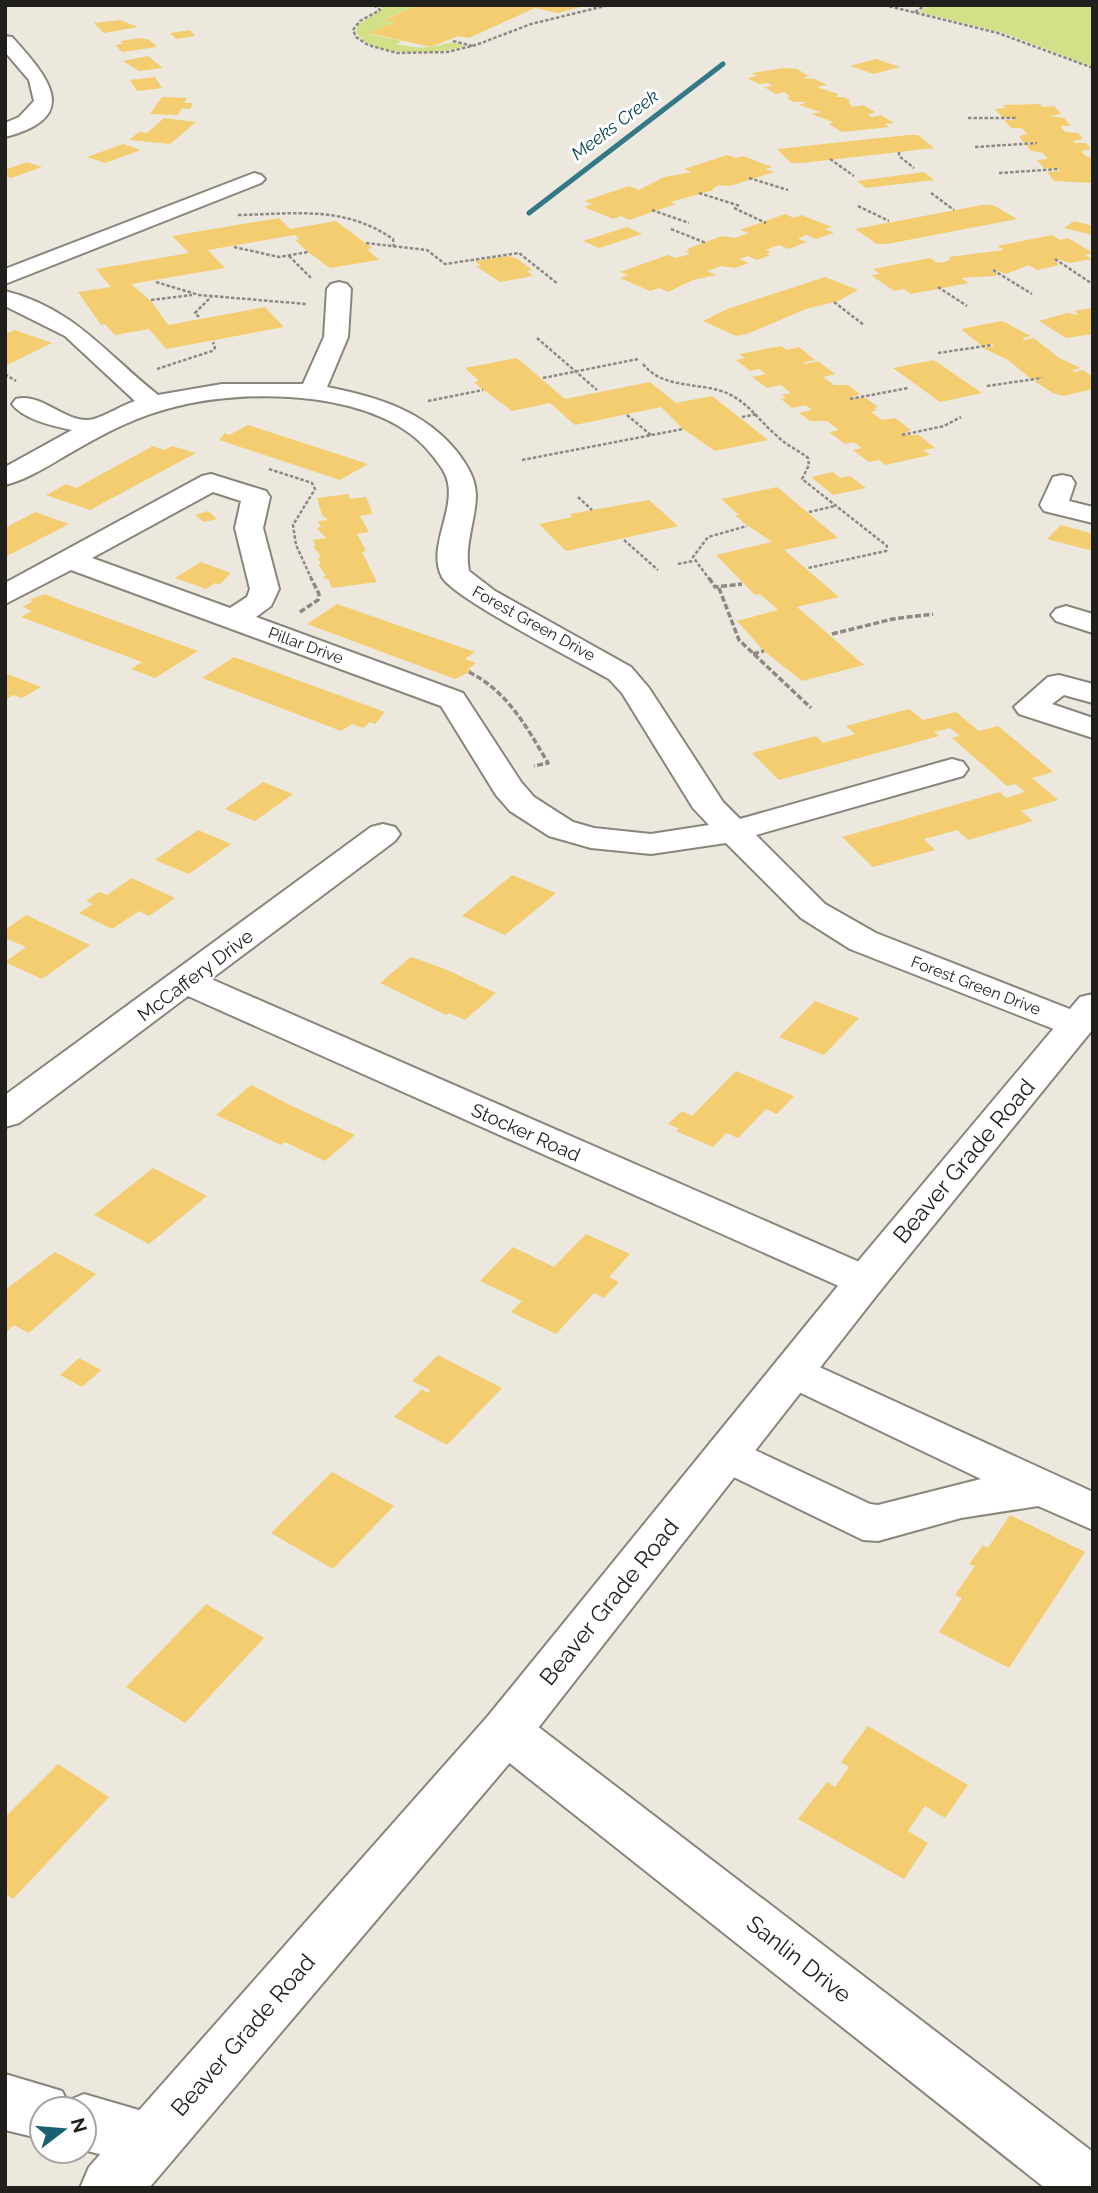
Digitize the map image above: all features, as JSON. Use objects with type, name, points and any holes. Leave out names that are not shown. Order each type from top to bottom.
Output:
[{"type":"street","points":[[5,41],[40,81],[46,95],[43,107],[38,113],[5,131]]},
{"type":"street","points":[[5,277],[254,179]]},
{"type":"street","points":[[312,392],[333,345],[332,293]]},
{"type":"street","points":[[5,298],[50,317],[73,331],[153,404]]},
{"type":"street","name":"Forest Green Drive","points":[[5,477],[153,404],[243,391],[312,392],[377,407],[419,426],[456,467],[461,481],[453,561],[455,575],[485,597],[621,673],[639,696],[701,796],[732,832],[801,901],[845,932],[1085,1015]]},
{"type":"street","points":[[25,404],[57,419],[99,429]]},
{"type":"street","name":"Pillar Drive","points":[[5,595],[211,482],[256,497],[250,516],[248,539],[264,580],[265,593],[261,599],[233,619]]},
{"type":"street","points":[[1062,483],[1054,505],[1093,515]]},
{"type":"street","points":[[70,560],[233,619]]},
{"type":"street","name":"Pillar Drive","points":[[233,619],[452,700],[508,788],[539,817],[561,829],[591,838],[651,844],[732,832],[952,769]]},
{"type":"street","points":[[1093,694],[1059,684],[1030,707],[1093,729]]},
{"type":"street","name":"McCaffery Drive","points":[[5,1114],[187,982],[383,834]]},
{"type":"street","name":"Stocker Road","points":[[187,982],[865,1281]]},
{"type":"street","name":"Beaver Grade Road","points":[[110,2188],[506,1731],[865,1281],[1085,1015]]},
{"type":"street","points":[[793,1371],[1093,1512]]},
{"type":"street","points":[[727,1454],[863,1522],[878,1523],[961,1500],[1041,1488]]},
{"type":"street","name":"Sanlin Drive","points":[[506,1731],[1092,2188]]},
{"type":"street","points":[[5,2102],[28,2108]]},
{"type":"street","points":[[98,2126],[152,2140]]},
{"type":"path","points":[[374,5],[380,10],[357,24],[353,30],[358,39],[373,47],[423,53],[474,46],[526,25],[590,13],[610,5]]},
{"type":"path","points":[[884,5],[1005,35],[1093,68]]},
{"type":"path","points":[[914,12],[926,5]]},
{"type":"path","points":[[368,11],[375,13]]},
{"type":"path","points":[[453,41],[474,46]]},
{"type":"path","points":[[968,118],[1016,118]]},
{"type":"path","points":[[975,147],[1037,143]]},
{"type":"path","points":[[900,152],[899,156],[914,168]]},
{"type":"path","points":[[830,159],[854,176]]},
{"type":"path","points":[[999,173],[1059,169]]},
{"type":"path","points":[[749,178],[760,179],[788,190]]},
{"type":"path","points":[[699,193],[740,206]]},
{"type":"path","points":[[931,193],[954,210]]},
{"type":"path","points":[[858,206],[889,221]]},
{"type":"path","points":[[734,208],[766,223]]},
{"type":"path","points":[[652,210],[689,223]]},
{"type":"path","points":[[230,216],[339,214],[374,226],[393,239],[394,247]]},
{"type":"path","points":[[671,229],[706,243]]},
{"type":"path","points":[[366,243],[427,250],[445,264],[519,253],[558,284]]},
{"type":"path","points":[[234,247],[256,254],[288,255],[308,252]]},
{"type":"path","points":[[288,255],[332,293]]},
{"type":"path","points":[[1055,259],[1091,283]]},
{"type":"path","points":[[993,270],[1032,294]]},
{"type":"path","points":[[156,282],[199,295]]},
{"type":"path","points":[[938,287],[967,306]]},
{"type":"path","points":[[151,300],[199,295],[332,293]]},
{"type":"path","points":[[199,317],[195,313],[196,309],[212,296]]},
{"type":"path","points":[[834,302],[864,325]]},
{"type":"path","points":[[537,338],[597,390]]},
{"type":"path","points":[[121,377],[207,353],[215,348],[213,342]]},
{"type":"path","points":[[938,353],[992,345]]},
{"type":"path","points":[[543,378],[638,359]]},
{"type":"path","points":[[643,364],[646,370],[655,376],[744,399],[784,442],[808,458],[809,465],[802,479],[887,546],[886,551],[808,568]]},
{"type":"path","points":[[987,386],[1042,378]]},
{"type":"path","points":[[850,398],[908,388]]},
{"type":"path","points":[[424,402],[483,390]]},
{"type":"path","points":[[742,417],[759,414]]},
{"type":"path","points":[[627,415],[652,436]]},
{"type":"path","points":[[902,435],[944,426],[961,417]]},
{"type":"path","points":[[522,460],[683,429]]},
{"type":"path","points":[[265,468],[314,486],[314,493],[296,516],[293,533],[319,594],[314,603],[270,632]]},
{"type":"path","points":[[578,497],[592,510]]},
{"type":"path","points":[[809,512],[836,506]]},
{"type":"path","points":[[678,564],[693,561],[708,537],[747,526]]},
{"type":"path","points":[[624,540],[658,570]]},
{"type":"path","points":[[693,561],[713,586],[719,588],[742,584]]},
{"type":"path","points":[[719,588],[736,635],[811,708]]},
{"type":"path","points":[[832,634],[893,619],[933,614]]},
{"type":"path","points":[[753,654],[764,651]]},
{"type":"path","points":[[469,672],[491,682],[505,695],[548,763],[526,769]]},
{"type":"green space","points":[[378,5],[419,5],[385,19],[395,22],[369,34],[402,41],[396,44],[409,47],[451,43],[465,46],[440,51],[406,52],[374,46],[363,40],[356,31],[359,24],[383,9]]},
{"type":"green space","points":[[930,5],[1093,5],[1093,67],[1004,33],[919,12]]},
{"type":"building","points":[[419,5],[588,5],[558,13],[535,8],[469,38],[458,36],[431,47],[368,33],[396,22],[384,20]]},
{"type":"building","points":[[120,20],[138,27],[104,33],[94,23]]},
{"type":"building","points":[[190,30],[195,36],[176,39],[170,33]]},
{"type":"building","points":[[141,38],[150,40],[157,47],[122,52],[115,45],[123,44],[120,41]]},
{"type":"building","points":[[148,56],[163,68],[139,71],[123,61]]},
{"type":"building","points":[[876,59],[900,67],[874,74],[850,66]]},
{"type":"building","points":[[784,68],[797,69],[809,76],[802,78],[815,79],[827,85],[817,87],[838,94],[836,97],[844,97],[851,101],[848,102],[853,107],[863,105],[875,112],[868,115],[872,117],[881,115],[894,123],[885,124],[889,127],[842,132],[829,124],[833,122],[811,114],[821,112],[799,105],[807,102],[793,102],[787,98],[790,97],[785,92],[776,94],[764,87],[773,86],[768,83],[759,84],[747,78],[757,76],[752,73]]},
{"type":"building","points":[[155,77],[162,88],[137,91],[130,80]]},
{"type":"building","points":[[162,97],[187,98],[184,103],[193,103],[190,109],[182,108],[178,115],[150,114]]},
{"type":"building","points":[[1040,104],[1043,107],[1054,106],[1061,114],[1049,116],[1064,118],[1071,126],[1060,126],[1065,132],[1078,133],[1083,139],[1073,141],[1086,143],[1091,149],[1081,151],[1087,157],[1093,157],[1093,183],[1054,181],[1047,172],[1061,171],[1044,168],[1037,160],[1048,159],[1043,153],[1031,151],[1026,145],[1037,143],[1023,142],[1019,136],[1027,134],[1022,128],[1011,128],[1004,120],[1018,120],[1002,117],[995,109],[1006,108],[1003,105]]},
{"type":"building","points":[[164,118],[196,122],[170,144],[129,140],[139,132],[147,133]]},
{"type":"building","points":[[918,135],[934,148],[802,163],[791,163],[777,149]]},
{"type":"building","points":[[123,144],[141,150],[105,163],[87,157]]},
{"type":"building","points":[[727,155],[736,158],[743,156],[772,167],[765,169],[774,172],[730,186],[715,185],[718,186],[712,189],[714,190],[670,202],[676,204],[629,220],[621,216],[613,219],[584,207],[592,204],[584,201],[629,186],[639,190],[664,177],[692,172],[684,169]]},
{"type":"building","points":[[27,162],[42,167],[11,178],[5,176],[5,170]]},
{"type":"building","points":[[924,172],[934,180],[866,188],[857,181]]},
{"type":"building","points":[[993,205],[1017,219],[887,244],[877,244],[855,229]]},
{"type":"building","points":[[785,214],[794,218],[801,215],[832,227],[825,229],[834,233],[816,239],[806,235],[798,239],[807,242],[789,249],[779,245],[765,250],[771,252],[766,254],[771,255],[757,260],[748,256],[739,259],[749,263],[735,268],[721,266],[707,271],[716,275],[693,280],[668,292],[659,288],[650,291],[620,278],[628,275],[620,272],[668,255],[676,258],[690,254],[685,251],[690,250],[687,249],[722,236],[735,238],[749,233],[740,230]]},
{"type":"building","points":[[279,218],[290,229],[336,221],[372,248],[367,249],[379,260],[330,268],[295,240],[299,239],[295,235],[208,250],[225,268],[131,284],[152,302],[168,325],[265,307],[284,327],[166,349],[149,329],[115,335],[105,324],[101,325],[78,292],[111,287],[96,269],[189,253],[172,236]]},
{"type":"building","points":[[1074,221],[1093,226],[1093,235],[1064,228]]},
{"type":"building","points":[[627,227],[642,234],[599,248],[583,241]]},
{"type":"building","points":[[1052,235],[1060,240],[1068,238],[1093,253],[1085,255],[1092,259],[1070,263],[1054,259],[1059,265],[1037,270],[1029,265],[1006,274],[995,270],[991,271],[998,274],[995,276],[961,278],[969,283],[911,294],[904,289],[894,291],[871,275],[880,274],[873,269],[930,258],[937,263],[945,262],[951,259],[949,257],[1004,250],[997,246]]},
{"type":"building","points":[[508,256],[518,259],[532,270],[527,271],[533,276],[500,282],[476,266],[481,266],[475,261]]},
{"type":"building","points":[[825,277],[858,290],[838,301],[806,309],[747,334],[736,336],[703,321],[727,309]]},
{"type":"building","points":[[1093,308],[1093,334],[1066,338],[1039,321],[1067,313],[1079,315],[1074,311]]},
{"type":"building","points":[[1002,321],[1031,336],[1022,338],[1025,340],[1034,338],[1059,358],[1081,368],[1072,370],[1083,370],[1093,377],[1093,389],[1063,396],[1053,393],[1034,381],[1044,379],[1031,379],[1008,360],[983,348],[994,346],[992,344],[982,346],[961,329]]},
{"type":"building","points":[[15,330],[52,343],[5,366],[5,334]]},
{"type":"building","points":[[781,346],[787,350],[799,347],[815,360],[804,362],[805,364],[818,361],[835,374],[823,377],[834,385],[848,385],[860,394],[849,398],[866,398],[878,407],[871,412],[882,420],[895,418],[911,430],[902,435],[919,435],[935,448],[923,450],[930,455],[885,465],[879,460],[869,462],[853,450],[862,448],[854,442],[845,444],[829,432],[839,430],[827,421],[810,421],[799,413],[812,410],[806,405],[792,408],[781,399],[786,398],[782,395],[791,393],[781,385],[767,388],[752,377],[766,374],[759,369],[750,371],[736,360],[745,358],[739,354]]},
{"type":"building","points":[[517,358],[565,399],[650,382],[676,403],[712,396],[768,440],[715,451],[683,429],[661,407],[575,425],[550,403],[512,411],[474,382],[479,381],[465,368]]},
{"type":"building","points":[[934,360],[982,393],[940,402],[893,368]]},
{"type":"building","points":[[248,425],[368,464],[340,480],[219,440],[225,433],[229,435]]},
{"type":"building","points":[[153,446],[164,450],[172,446],[196,453],[90,510],[46,495],[66,484],[76,488]]},
{"type":"building","points":[[833,472],[840,478],[850,476],[866,488],[833,495],[811,477]]},
{"type":"building","points":[[777,487],[838,538],[784,550],[839,597],[797,607],[864,665],[802,681],[764,651],[737,621],[778,610],[760,594],[755,595],[716,555],[772,542],[744,523],[721,499]]},
{"type":"building","points":[[348,494],[351,499],[366,497],[370,506],[372,514],[360,516],[369,532],[357,534],[366,551],[362,552],[377,582],[332,588],[328,579],[323,576],[326,576],[318,564],[321,564],[318,558],[321,557],[313,546],[316,546],[313,540],[326,538],[317,528],[321,527],[318,521],[328,520],[322,515],[317,498]]},
{"type":"building","points":[[649,500],[678,526],[566,551],[539,524],[572,517],[570,514]]},
{"type":"building","points":[[208,511],[217,519],[204,522],[195,515]]},
{"type":"building","points":[[35,512],[69,524],[5,557],[5,528]]},
{"type":"building","points":[[1061,525],[1093,534],[1093,551],[1047,539]]},
{"type":"building","points":[[201,562],[231,573],[219,585],[215,583],[206,589],[175,578]]},
{"type":"building","points":[[45,594],[198,651],[155,678],[131,669],[142,662],[21,617],[32,611],[23,607],[33,601],[29,600]]},
{"type":"building","points":[[337,604],[475,652],[465,659],[476,663],[468,669],[472,670],[455,679],[307,624]]},
{"type":"building","points":[[234,657],[385,712],[375,724],[370,722],[363,728],[352,724],[341,731],[202,678]]},
{"type":"building","points":[[5,673],[41,687],[22,698],[13,695],[5,700]]},
{"type":"building","points":[[909,709],[923,720],[956,712],[979,731],[998,726],[1053,772],[1032,778],[1058,800],[1021,811],[1033,821],[968,840],[957,830],[924,839],[935,850],[873,867],[842,837],[1000,792],[1006,798],[1025,792],[1015,784],[1007,786],[952,738],[960,736],[950,728],[934,732],[939,736],[779,780],[752,753],[816,736],[823,743],[855,734],[846,726]]},
{"type":"building","points":[[263,782],[293,794],[255,821],[225,809]]},
{"type":"building","points":[[198,830],[231,844],[189,874],[155,860]]},
{"type":"building","points":[[512,875],[556,893],[505,935],[462,916]]},
{"type":"building","points":[[132,878],[175,898],[149,916],[139,911],[112,929],[79,913],[93,904],[86,901],[99,892],[107,895]]},
{"type":"building","points":[[26,915],[90,945],[42,979],[5,962],[26,947],[5,938],[5,930]]},
{"type":"building","points":[[411,957],[445,969],[496,993],[465,1020],[449,1013],[446,1015],[380,983]]},
{"type":"building","points":[[815,1001],[859,1018],[824,1055],[779,1037]]},
{"type":"building","points":[[736,1071],[794,1096],[777,1114],[766,1109],[738,1138],[726,1133],[713,1147],[676,1131],[679,1129],[668,1124],[682,1111],[692,1116]]},
{"type":"building","points":[[251,1085],[355,1135],[325,1161],[285,1142],[281,1145],[216,1115]]},
{"type":"building","points":[[153,1168],[207,1196],[149,1244],[94,1215]]},
{"type":"building","points":[[586,1234],[630,1254],[609,1277],[619,1282],[604,1298],[594,1293],[556,1334],[511,1312],[522,1301],[480,1281],[513,1247],[554,1267]]},
{"type":"building","points":[[55,1252],[96,1274],[29,1333],[14,1325],[5,1333],[5,1290]]},
{"type":"building","points":[[438,1355],[502,1388],[447,1445],[394,1417],[422,1389],[427,1393],[430,1390],[412,1381]]},
{"type":"building","points":[[79,1358],[101,1370],[82,1387],[60,1375]]},
{"type":"building","points":[[332,1472],[394,1506],[333,1569],[271,1533]]},
{"type":"building","points":[[1010,1515],[1085,1552],[1009,1668],[939,1632],[962,1598],[955,1595],[975,1566],[969,1564],[983,1545],[988,1548]]},
{"type":"building","points":[[206,1604],[264,1638],[185,1723],[126,1687]]},
{"type":"building","points":[[868,1726],[968,1785],[945,1818],[925,1806],[908,1831],[928,1843],[904,1879],[798,1819],[827,1782],[835,1787],[849,1767],[841,1762]]},
{"type":"building","points":[[58,1764],[109,1797],[13,1899],[5,1893],[5,1817]]},
{"type":"waterway","name":"Meeks Creek","points":[[529,213],[723,64]]}]
